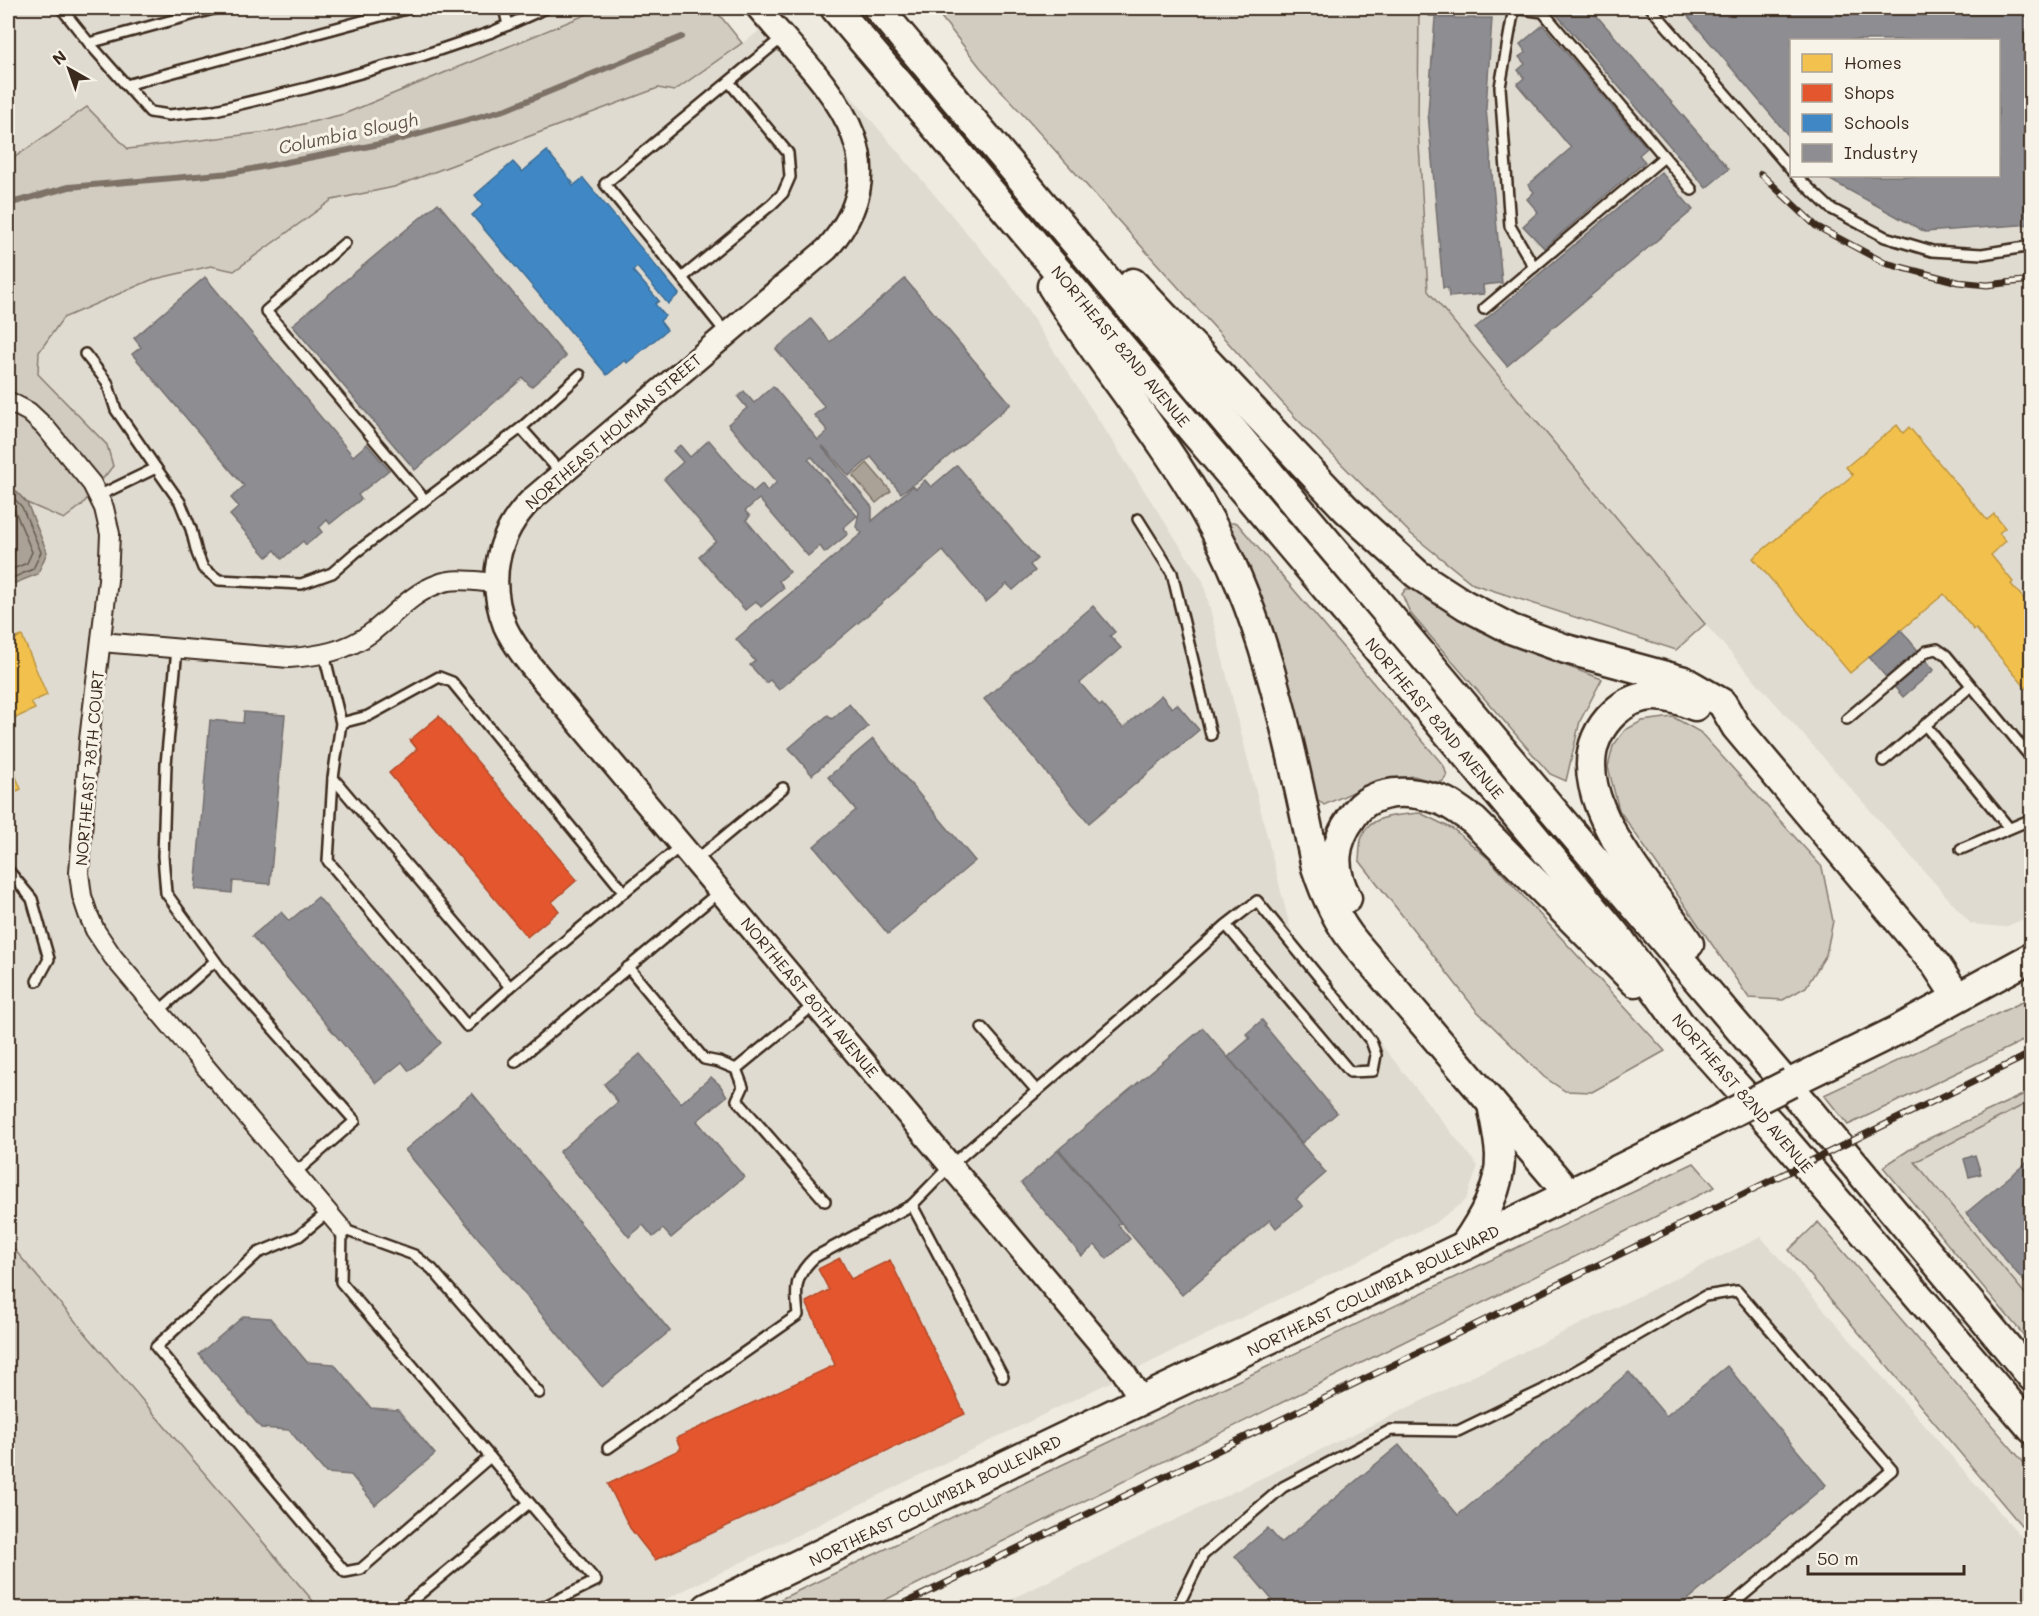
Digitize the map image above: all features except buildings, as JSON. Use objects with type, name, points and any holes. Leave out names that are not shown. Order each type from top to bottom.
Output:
[{"type":"main road","name":"NORTHEAST 82ND AVENUE","points":[[835,8],[1376,647],[1621,941],[1680,1024],[1777,1131],[2031,1429]]},
{"type":"main road","name":"NORTHEAST 82ND AVENUE","points":[[878,8],[2031,1377]]},
{"type":"main road","points":[[1010,165],[1126,275],[1346,509],[1417,574],[1465,605],[1511,629],[1566,649],[1684,681],[1722,703],[1736,727],[1901,922],[1936,965],[1957,997]]},
{"type":"main road","points":[[1004,207],[1073,320],[1133,400],[1175,462],[1206,513],[1237,578],[1259,636],[1280,706],[1319,877],[1337,918],[1355,943],[1492,1103],[1578,1190]]},
{"type":"main road","points":[[1735,1023],[1687,942],[1610,832],[1598,805],[1592,779],[1592,762],[1594,744],[1605,722],[1628,703],[1641,698],[1656,695],[1673,697],[1736,727]]},
{"type":"main road","points":[[1578,1190],[1353,908],[1340,882],[1336,862],[1343,829],[1357,810],[1369,800],[1386,795],[1415,794],[1437,798],[1451,805],[1474,821],[1532,877],[1608,957],[1680,1024]]},
{"type":"main road","name":"NORTHEAST COLUMBIA BOULEVARD","points":[[707,1608],[1578,1190],[1896,1031],[2031,957]]},
{"type":"main road","points":[[1464,1246],[1477,1228],[1487,1207],[1498,1171],[1499,1138],[1492,1103]]},
{"type":"street","name":"NORTHEAST HOLMAN STREET","points":[[497,584],[500,546],[508,527],[517,514],[812,262],[836,238],[855,207],[861,169],[854,133],[843,112],[825,87],[758,8]]},
{"type":"street","name":"NORTHEAST 78TH COURT","points":[[8,401],[29,412],[45,427],[92,484],[104,508],[110,534],[108,580],[89,740],[79,873],[82,896],[95,930],[113,957],[342,1229]]},
{"type":"street","points":[[101,642],[289,658],[324,654],[349,646],[369,634],[421,592],[440,583],[466,580],[497,584]]},
{"type":"street","name":"NORTHEAST 80TH AVENUE","points":[[497,584],[500,611],[505,626],[513,642],[530,665],[1123,1371],[1142,1401]]},
{"type":"lane","points":[[61,8],[150,112],[158,115],[215,110],[308,88],[421,56],[492,32],[546,8]]},
{"type":"lane","points":[[89,43],[217,8]]},
{"type":"lane","points":[[126,85],[410,8]]},
{"type":"lane","points":[[504,8],[508,25]]},
{"type":"lane","points":[[1534,267],[1510,226],[1500,87],[1514,8],[1544,12],[1692,190]]},
{"type":"lane","points":[[1651,8],[1790,170]]},
{"type":"lane","points":[[727,334],[605,184],[783,38]]},
{"type":"lane","points":[[682,278],[772,204],[783,193],[790,177],[788,153],[730,83]]},
{"type":"lane","points":[[1484,309],[1664,157]]},
{"type":"lane","points":[[1797,177],[1830,208],[1885,237],[1932,251],[1982,254],[2031,246]]},
{"type":"lane","points":[[345,243],[266,311],[425,500]]},
{"type":"lane","points":[[85,354],[106,382],[116,410],[180,502],[203,568],[219,580],[301,584],[332,573],[355,553],[521,428],[580,375]]},
{"type":"lane","points":[[521,428],[562,474]]},
{"type":"lane","points":[[98,496],[156,468]]},
{"type":"lane","points":[[1138,519],[1172,573],[1211,735]]},
{"type":"lane","points":[[177,649],[166,764],[164,856],[166,893],[227,977],[355,1121],[295,1173]]},
{"type":"lane","points":[[1847,719],[1927,651],[1932,649],[1942,651],[2031,759]]},
{"type":"lane","points":[[324,654],[341,723],[333,778],[328,861],[467,1026],[624,892],[689,852],[783,788]]},
{"type":"lane","points":[[341,723],[369,716],[439,676],[452,682],[624,892]]},
{"type":"lane","points":[[1882,761],[1971,686]]},
{"type":"lane","points":[[1925,725],[2009,828]]},
{"type":"lane","points":[[333,778],[510,987]]},
{"type":"lane","points":[[1961,849],[2031,819]]},
{"type":"lane","points":[[8,870],[32,899],[49,959],[37,981]]},
{"type":"lane","points":[[515,1062],[721,891]]},
{"type":"lane","points":[[608,1448],[798,1315],[795,1290],[805,1266],[814,1257],[912,1205],[951,1165],[1226,925],[1257,901],[1371,1041],[1376,1055],[1373,1071],[1350,1072],[1226,925]]},
{"type":"lane","points":[[159,1011],[215,961]]},
{"type":"lane","points":[[628,967],[704,1059],[720,1062],[736,1069],[743,1087],[737,1100],[825,1201]]},
{"type":"lane","points":[[736,1069],[815,1004]]},
{"type":"lane","points":[[982,1028],[1037,1091]]},
{"type":"lane","points":[[912,1205],[1003,1377]]},
{"type":"lane","points":[[328,1212],[299,1236],[258,1253],[156,1347],[345,1572],[361,1569],[490,1457]]},
{"type":"lane","points":[[539,1393],[432,1269],[414,1255],[342,1229],[341,1282],[596,1581],[541,1608]]},
{"type":"lane","points":[[1177,1608],[1203,1555],[1283,1487],[1390,1430],[1458,1431],[1543,1390],[1706,1296],[1737,1291],[1892,1470],[1728,1608]]},
{"type":"lane","points":[[403,1608],[529,1503]]},
{"type":"shaded area","points":[[8,8],[602,8],[344,114],[275,131],[127,149],[87,107],[8,162]]},
{"type":"shaded area","points":[[602,8],[714,8],[742,43],[674,91],[658,88],[394,187],[332,200],[234,271],[211,266],[151,280],[63,318],[39,352],[38,374],[107,445],[113,466],[82,505],[64,519],[27,503],[8,483],[8,162],[87,107],[128,149],[275,131],[344,114]]},
{"type":"shaded area","points":[[934,8],[1419,8],[1418,128],[1428,291],[1705,624],[1676,650],[1473,584],[1411,534],[1295,417],[980,67]]},
{"type":"shaded area","points":[[1419,8],[2031,8],[2031,916],[2005,927],[1971,924],[1705,624],[1428,290],[1418,128]]},
{"type":"shaded area","points":[[782,15],[1011,285],[1203,581],[1291,931],[1478,1166],[1466,1200],[1435,1223],[648,1608],[319,1608],[8,1242],[8,586],[37,574],[47,552],[27,503],[65,518],[107,445],[38,374],[39,352],[63,318],[151,280],[211,266],[234,271],[332,200],[394,187],[658,88],[674,91]]},
{"type":"shaded area","points":[[1231,523],[1237,523],[1444,766],[1447,776],[1442,782],[1433,782],[1414,776],[1378,781],[1324,805],[1315,798],[1226,527]]},
{"type":"shaded area","points":[[1406,589],[1414,589],[1508,645],[1602,679],[1580,721],[1566,781],[1550,774],[1410,613],[1402,594]]},
{"type":"shaded area","points":[[1673,717],[1700,732],[1822,867],[1833,921],[1826,955],[1806,987],[1783,1000],[1749,998],[1619,810],[1608,767],[1613,746],[1625,730],[1642,721]]},
{"type":"shaded area","points":[[1420,813],[1453,829],[1489,859],[1665,1051],[1592,1092],[1565,1091],[1544,1077],[1476,1010],[1359,860],[1361,840],[1371,824],[1386,817]]},
{"type":"shaded area","points":[[2031,998],[2031,1037],[1848,1125],[1824,1095]]},
{"type":"shaded area","points":[[2031,1091],[2031,1101],[1915,1162],[2031,1301],[2031,1344],[1883,1167],[1921,1142]]},
{"type":"shaded area","points":[[2031,1101],[2031,1301],[1914,1162]]},
{"type":"shaded area","points":[[1694,1163],[1715,1187],[869,1608],[762,1608]]},
{"type":"shaded area","points":[[1818,1222],[2031,1471],[2031,1537],[1789,1250]]},
{"type":"shaded area","points":[[1761,1237],[2031,1548],[2031,1608],[993,1608]]},
{"type":"shaded area","points":[[8,1242],[319,1608],[8,1608]]},
{"type":"water","points":[[867,463],[891,491],[876,503],[853,476]]},
{"type":"water","points":[[8,483],[27,503],[47,552],[38,574],[8,586]]},
{"type":"waterway","name":"Columbia Slough","points":[[8,204],[69,187],[231,173],[390,142],[507,109],[682,37]]},
{"type":"railway","points":[[1761,174],[1816,226],[1885,263],[1958,282],[1987,285],[2032,280]]},
{"type":"railway","points":[[895,1608],[2032,1053]]}]
